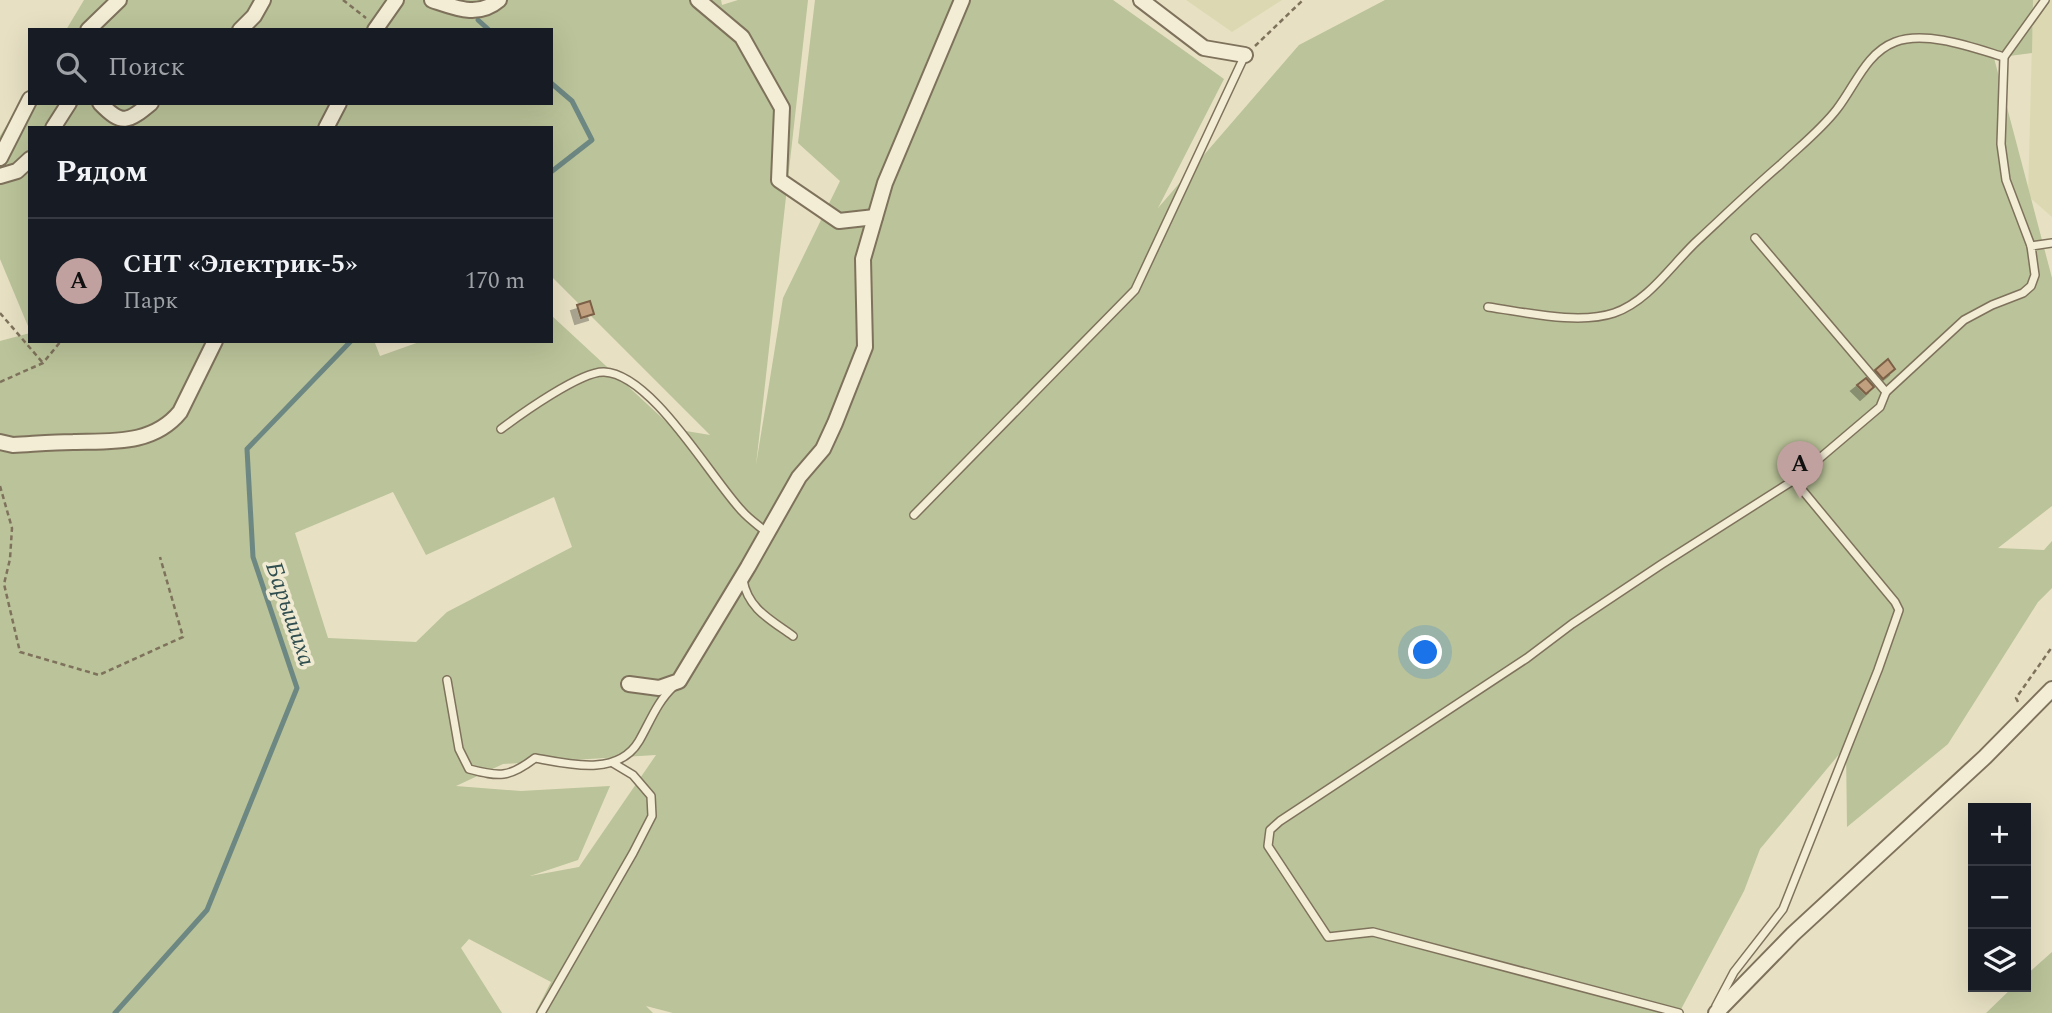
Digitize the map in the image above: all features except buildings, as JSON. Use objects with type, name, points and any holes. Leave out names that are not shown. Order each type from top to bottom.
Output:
[{"type":"street","points":[[90,28],[119,0]]},
{"type":"street","points":[[242,28],[254,16],[262,0]]},
{"type":"street","points":[[376,28],[396,0]]},
{"type":"street","points":[[432,0],[469,11],[482,10],[499,0]]},
{"type":"street","points":[[698,0],[742,37],[782,108],[779,180],[839,222],[875,217]]},
{"type":"street","points":[[629,684],[659,688],[679,681],[799,477],[823,449],[865,347],[863,259],[885,183],[962,0]]},
{"type":"street","points":[[1141,0],[1204,48],[1245,55]]},
{"type":"street","points":[[0,158],[28,103]]},
{"type":"street","points":[[54,126],[68,105]]},
{"type":"street","points":[[102,105],[111,115],[121,120],[133,118],[149,105]]},
{"type":"street","points":[[327,126],[338,105]]},
{"type":"street","points":[[0,176],[17,171],[28,161]]},
{"type":"street","points":[[0,442],[13,445],[117,442],[154,432],[173,421],[180,412],[214,343]]},
{"type":"street","points":[[1714,1013],[1793,934],[2052,690]]},
{"type":"lane","points":[[1679,1013],[1373,932],[1328,937],[1268,846],[1270,830],[1527,658],[1572,624],[1794,480],[1880,407],[1886,393],[1964,320],[2023,293],[2031,285],[2035,275],[2031,246],[2006,180],[2001,144],[2004,57],[2045,0]]},
{"type":"lane","points":[[1488,307],[1570,317],[1593,317],[1614,313],[1632,304],[1661,279],[1693,244],[1817,131],[1837,109],[1867,63],[1882,49],[1896,42],[1910,38],[1954,43],[2004,57]]},
{"type":"lane","points":[[914,515],[1135,290],[1245,55]]},
{"type":"lane","points":[[1755,238],[1886,393]]},
{"type":"lane","points":[[2031,246],[2052,243]]},
{"type":"lane","points":[[501,429],[573,382],[603,372],[632,381],[663,411],[742,512],[766,532]]},
{"type":"lane","points":[[1714,1013],[1734,972],[1783,909],[1878,670],[1899,610],[1895,601],[1794,480]]},
{"type":"lane","points":[[743,576],[745,591],[753,607],[793,636]]},
{"type":"lane","points":[[447,680],[459,749],[469,769],[496,776],[518,771],[535,758],[577,766],[613,763],[637,745],[663,696],[679,681]]},
{"type":"lane","points":[[541,1013],[652,816],[651,796],[633,775],[613,763]]},
{"type":"path","points":[[343,0],[376,28]]},
{"type":"path","points":[[1245,55],[1303,0]]},
{"type":"path","points":[[0,313],[43,363]]},
{"type":"path","points":[[0,382],[43,363],[59,343]]},
{"type":"path","points":[[0,486],[12,528],[10,559],[4,584],[20,652],[99,675],[183,637],[160,557]]},
{"type":"path","points":[[2025,718],[2016,698],[2052,646]]},
{"type":"shaded area","points":[[1186,0],[1282,0],[1232,32]]},
{"type":"shaded area","points":[[2033,0],[2052,0],[2052,217],[2028,196]]},
{"type":"green space","points":[[84,0],[721,0],[722,5],[738,0],[808,0],[756,465],[783,298],[840,181],[798,143],[815,0],[1113,0],[1224,79],[1158,208],[1299,45],[1385,0],[2033,0],[2032,53],[1994,58],[2052,278],[2052,506],[1998,548],[2044,550],[2052,541],[2052,588],[2038,602],[1948,744],[1847,827],[1846,746],[1760,849],[1744,891],[1679,1013],[673,1013],[646,1006],[653,1013],[535,1013],[551,982],[469,939],[461,948],[502,1013],[0,1013],[0,341],[28,334],[28,343],[375,343],[380,356],[416,343],[553,343],[553,317],[674,429],[710,435],[553,278],[553,126],[28,126],[28,326],[0,259],[0,136],[28,91],[28,105],[553,105],[553,28],[67,28]],"holes":[[[393,492],[426,555],[554,497],[572,547],[447,612],[416,642],[328,638],[295,533]],[[656,755],[579,867],[530,876],[578,860],[610,786],[521,791],[456,786],[503,764]]]},
{"type":"green space","points":[[2052,952],[2052,1013],[1986,1013],[2008,992],[2031,992],[2031,971]]},
{"type":"waterway","name":"Барышиха","points":[[478,20],[487,28]]},
{"type":"waterway","name":"Барышиха","points":[[553,85],[572,101],[592,140],[553,170]]},
{"type":"waterway","name":"Барышиха","points":[[115,1013],[207,910],[297,688],[253,557],[247,449],[349,343]]},
{"type":"place","name":"СНТ «Электрик-5»","points":[[1800,499]]}]
